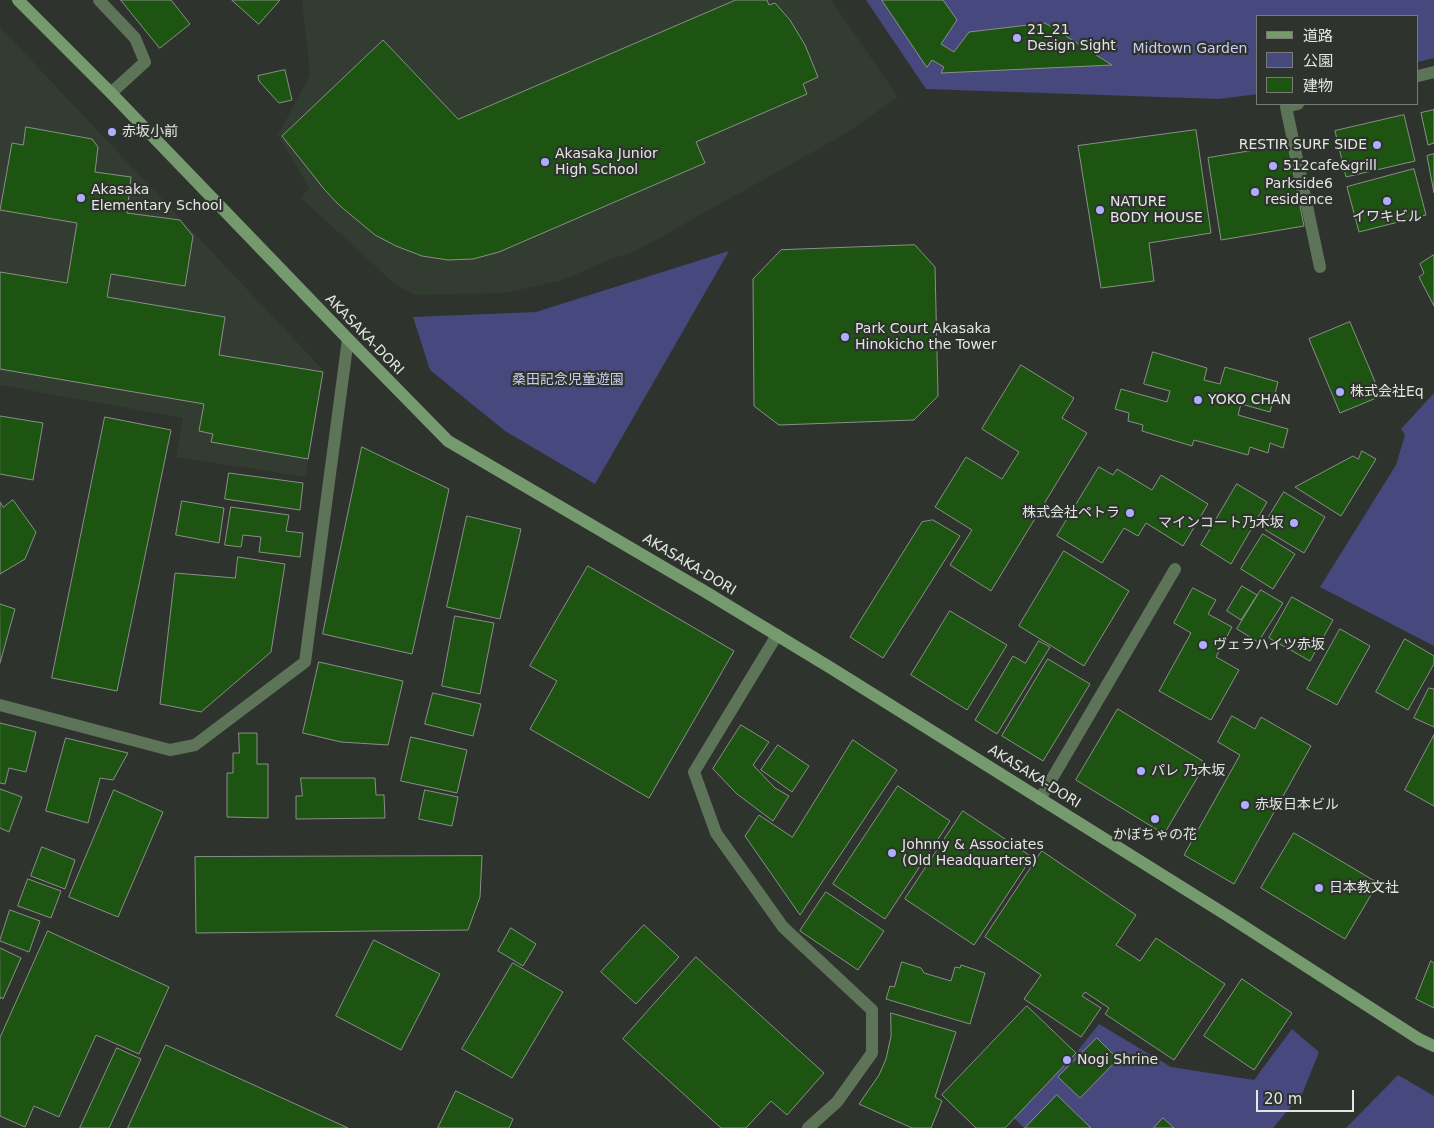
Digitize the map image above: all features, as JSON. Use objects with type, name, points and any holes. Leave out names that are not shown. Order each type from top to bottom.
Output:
[{"type":"main road","name":"AKASAKA-DORI","points":[[18,0],[111,93],[348,340],[448,441],[777,635],[1228,916],[1419,1039],[1434,1046]]},
{"type":"street","points":[[99,0],[135,38],[145,62],[111,93]]},
{"type":"street","points":[[1419,76],[1434,72]]},
{"type":"street","points":[[1294,105],[1286,107],[1320,267]]},
{"type":"street","points":[[0,705],[170,750],[194,745],[305,662],[348,340]]},
{"type":"street","points":[[1040,799],[1175,569]]},
{"type":"street","points":[[777,635],[694,772],[716,833],[783,927],[872,1010],[872,1053],[836,1102],[808,1128]]},
{"type":"shaded area","name":"Akasaka Junior High School","points":[[302,0],[831,0],[898,97],[845,134],[636,251],[614,258],[560,281],[503,293],[415,295],[396,285],[301,198],[309,188],[278,135],[310,75]]},
{"type":"shaded area","name":"Akasaka Elementary School","points":[[0,27],[323,370],[306,477],[176,457],[183,418],[0,385]]},
{"type":"green space","name":"Midtown Garden","points":[[866,0],[1434,0],[1434,58],[1419,62],[1419,15],[1256,15],[1256,94],[1219,99],[926,89]]},
{"type":"green space","name":"桑田記念児童遊園","points":[[729,251],[595,484],[505,431],[430,370],[413,317],[536,312]]},
{"type":"green space","points":[[1434,393],[1434,646],[1320,587],[1396,465],[1405,435],[1401,429]]},
{"type":"green space","points":[[1099,1024],[1171,1067],[1254,1080],[1292,1029],[1319,1052],[1303,1092],[1273,1128],[1024,1128],[1014,1118],[1076,1053]]},
{"type":"green space","points":[[1398,1075],[1434,1096],[1434,1128],[1346,1128]]},
{"type":"building","points":[[121,0],[171,0],[190,24],[160,48]]},
{"type":"building","points":[[232,0],[280,0],[259,24]]},
{"type":"building","points":[[736,0],[767,0],[769,5],[775,3],[790,20],[805,45],[818,77],[803,84],[807,94],[696,142],[705,163],[499,252],[473,259],[448,260],[422,256],[375,235],[339,205],[282,136],[383,40],[458,119]]},
{"type":"building","name":"21_21 Design Sight","points":[[882,0],[943,0],[957,20],[941,44],[954,52],[969,32],[1045,23],[1112,65],[941,73],[944,67],[932,60],[927,67]]},
{"type":"building","points":[[285,70],[292,100],[279,103],[259,81],[258,76]]},
{"type":"building","points":[[1434,110],[1434,143],[1428,145],[1421,113]]},
{"type":"building","points":[[1404,115],[1415,161],[1346,177],[1335,131]]},
{"type":"building","name":"Akasaka Elementary School","points":[[26,127],[92,139],[98,147],[95,172],[131,177],[127,213],[180,220],[193,236],[185,286],[111,274],[107,297],[225,317],[219,355],[323,372],[308,459],[211,442],[213,434],[199,431],[204,404],[0,369],[0,272],[67,283],[77,223],[0,210],[12,143],[23,145]]},
{"type":"building","points":[[1196,130],[1211,233],[1149,243],[1154,281],[1101,288],[1078,146]]},
{"type":"building","name":"Parkside6 residence","points":[[1288,145],[1304,226],[1221,240],[1208,158]]},
{"type":"building","points":[[1434,154],[1434,193],[1427,156]]},
{"type":"building","name":"イワキビル","points":[[1414,169],[1426,215],[1359,232],[1347,187]]},
{"type":"building","name":"Park Court Akasaka Hinokicho the Tower","points":[[915,245],[935,267],[938,396],[914,420],[779,425],[754,406],[753,279],[781,250]]},
{"type":"building","points":[[1434,255],[1434,306],[1419,277],[1424,273],[1420,264]]},
{"type":"building","points":[[1350,322],[1381,396],[1340,413],[1309,339]]},
{"type":"building","points":[[1153,352],[1207,368],[1204,380],[1220,384],[1225,367],[1278,382],[1270,412],[1241,404],[1238,415],[1288,429],[1283,448],[1270,443],[1268,453],[1250,447],[1248,455],[1194,440],[1192,446],[1142,431],[1143,425],[1128,421],[1129,413],[1115,409],[1121,389],[1167,402],[1170,391],[1144,384]]},
{"type":"building","points":[[1021,365],[1074,398],[1062,418],[1087,433],[991,591],[950,565],[972,530],[935,507],[966,457],[1002,479],[1019,452],[982,429]]},
{"type":"building","points":[[0,416],[43,423],[33,480],[0,474]]},
{"type":"building","points":[[105,417],[171,430],[117,691],[52,678]]},
{"type":"building","points":[[362,447],[449,489],[412,654],[323,634]]},
{"type":"building","points":[[1362,451],[1376,459],[1341,516],[1295,487],[1353,456],[1358,459]]},
{"type":"building","points":[[1099,467],[1113,475],[1117,469],[1152,490],[1161,475],[1208,504],[1183,546],[1146,523],[1138,536],[1124,528],[1102,563],[1057,536]]},
{"type":"building","points":[[229,473],[303,483],[300,510],[225,499]]},
{"type":"building","points":[[1237,484],[1267,502],[1231,564],[1201,545]]},
{"type":"building","name":"マインコート乃木坂","points":[[1284,492],[1325,517],[1304,553],[1262,528]]},
{"type":"building","points":[[13,500],[36,532],[25,559],[0,574],[0,502],[3,507]]},
{"type":"building","points":[[182,501],[224,508],[219,543],[176,535]]},
{"type":"building","points":[[231,507],[289,515],[286,531],[303,533],[300,557],[259,552],[261,537],[243,535],[241,547],[225,545]]},
{"type":"building","points":[[467,516],[521,529],[500,619],[447,607]]},
{"type":"building","points":[[933,520],[960,536],[883,658],[850,637],[922,522]]},
{"type":"building","points":[[1263,534],[1295,554],[1273,589],[1241,569]]},
{"type":"building","points":[[1064,551],[1129,591],[1084,666],[1019,626]]},
{"type":"building","points":[[238,557],[285,564],[271,652],[201,712],[160,704],[175,573],[235,578]]},
{"type":"building","points":[[588,566],[734,651],[649,798],[530,729],[557,681],[530,666]]},
{"type":"building","points":[[1242,586],[1257,595],[1241,620],[1227,611]]},
{"type":"building","name":"ヴェラハイツ赤坂","points":[[1193,588],[1216,600],[1208,614],[1232,627],[1216,657],[1239,670],[1211,720],[1159,691],[1191,633],[1174,623]]},
{"type":"building","points":[[1261,590],[1283,603],[1258,642],[1237,629]]},
{"type":"building","points":[[1292,597],[1333,620],[1310,661],[1269,638]]},
{"type":"building","points":[[0,604],[15,609],[0,663]]},
{"type":"building","points":[[950,611],[1007,645],[967,710],[911,675]]},
{"type":"building","points":[[455,616],[494,623],[480,694],[442,686]]},
{"type":"building","points":[[1340,629],[1370,646],[1337,705],[1307,689]]},
{"type":"building","points":[[1405,639],[1434,656],[1434,664],[1408,710],[1376,692]]},
{"type":"building","points":[[1039,641],[1050,647],[997,734],[975,720],[1013,656],[1025,663]]},
{"type":"building","points":[[1048,659],[1090,684],[1043,761],[1002,736]]},
{"type":"building","points":[[319,662],[403,681],[388,745],[341,742],[303,733]]},
{"type":"building","points":[[1429,688],[1434,689],[1434,727],[1414,718]]},
{"type":"building","points":[[433,693],[481,704],[473,736],[425,724]]},
{"type":"building","name":"パレ 乃木坂","points":[[1118,709],[1206,763],[1164,834],[1076,780]]},
{"type":"building","name":"赤坂日本ビル","points":[[1232,716],[1255,729],[1261,717],[1311,746],[1234,884],[1184,855],[1240,755],[1218,742]]},
{"type":"building","points":[[0,723],[36,732],[26,772],[9,768],[5,784],[0,783]]},
{"type":"building","points":[[741,725],[769,742],[753,765],[775,788],[789,796],[773,821],[737,794],[713,769]]},
{"type":"building","points":[[239,733],[257,733],[257,764],[268,764],[268,818],[227,817],[227,773],[233,773],[233,753],[239,753]]},
{"type":"building","points":[[1434,735],[1434,806],[1405,790]]},
{"type":"building","points":[[411,737],[467,750],[457,793],[401,781]]},
{"type":"building","points":[[66,738],[128,753],[113,780],[100,778],[88,823],[46,811]]},
{"type":"building","points":[[853,740],[897,770],[800,915],[745,836],[759,815],[792,837]]},
{"type":"building","points":[[778,745],[809,766],[792,792],[761,770]]},
{"type":"building","points":[[301,778],[375,778],[376,795],[384,795],[385,818],[296,819],[296,796],[302,796]]},
{"type":"building","name":"Johnny & Associates (Old Headquarters)","points":[[898,786],[950,821],[885,919],[833,884]]},
{"type":"building","points":[[0,789],[22,797],[9,832],[0,828]]},
{"type":"building","points":[[114,790],[163,812],[118,917],[69,897]]},
{"type":"building","points":[[425,790],[458,797],[452,826],[419,819]]},
{"type":"building","points":[[963,811],[1032,857],[974,945],[905,899]]},
{"type":"building","points":[[1294,833],[1378,883],[1345,939],[1261,888]]},
{"type":"building","points":[[42,847],[75,860],[65,889],[31,876]]},
{"type":"building","points":[[1042,851],[1136,915],[1116,945],[1140,961],[1156,938],[1225,984],[1174,1060],[1105,1014],[1109,1008],[1085,992],[1082,996],[1101,1008],[1081,1037],[1024,999],[1041,975],[985,937]]},
{"type":"building","points":[[482,856],[480,897],[468,930],[196,933],[195,857]]},
{"type":"building","points":[[28,879],[61,891],[51,918],[18,906]]},
{"type":"building","points":[[826,892],[884,931],[858,970],[800,931]]},
{"type":"building","points":[[10,910],[40,921],[29,952],[0,941]]},
{"type":"building","points":[[644,925],[679,957],[636,1004],[601,972]]},
{"type":"building","points":[[511,928],[536,944],[523,966],[498,951]]},
{"type":"building","points":[[48,931],[169,987],[139,1054],[96,1035],[59,1117],[34,1106],[25,1127],[0,1116],[0,1038]]},
{"type":"building","points":[[374,940],[440,974],[401,1050],[336,1016]]},
{"type":"building","points":[[0,948],[21,958],[3,999],[1,997],[0,999]]},
{"type":"building","points":[[696,957],[824,1073],[787,1115],[771,1101],[746,1128],[721,1128],[623,1039]]},
{"type":"building","points":[[1431,961],[1434,963],[1434,1008],[1416,999]]},
{"type":"building","points":[[902,962],[921,968],[924,973],[951,981],[955,967],[960,968],[961,965],[985,973],[970,1024],[886,999],[890,986],[894,987]]},
{"type":"building","points":[[513,963],[563,992],[512,1078],[462,1049]]},
{"type":"building","points":[[1242,979],[1292,1013],[1254,1070],[1204,1036]]},
{"type":"building","points":[[1027,1006],[1076,1053],[1005,1128],[976,1128],[942,1095]]},
{"type":"building","points":[[891,1013],[956,1032],[935,1097],[942,1101],[931,1128],[912,1128],[859,1104],[879,1075],[886,1059],[891,1036]]},
{"type":"building","points":[[1097,1038],[1118,1059],[1080,1098],[1058,1077]]},
{"type":"building","points":[[166,1045],[348,1128],[128,1128]]},
{"type":"building","points":[[117,1048],[141,1059],[109,1128],[80,1128]]},
{"type":"building","points":[[456,1091],[513,1119],[509,1128],[438,1128]]},
{"type":"building","points":[[1057,1095],[1091,1128],[1025,1128]]},
{"type":"building","points":[[1163,1118],[1174,1128],[1154,1128]]},
{"type":"place","name":"21_21 Design Sight","points":[[1017,38]]},
{"type":"place","name":"赤坂小前","points":[[112,132]]},
{"type":"place","name":"RESTIR SURF SIDE","points":[[1377,145]]},
{"type":"place","name":"Akasaka Junior High School","points":[[545,162]]},
{"type":"place","name":"512cafe&grill","points":[[1273,166]]},
{"type":"place","name":"Parkside6 residence","points":[[1255,192]]},
{"type":"place","name":"Akasaka Elementary School","points":[[81,198]]},
{"type":"place","name":"イワキビル","points":[[1387,201]]},
{"type":"place","name":"NATURE BODY HOUSE","points":[[1100,210]]},
{"type":"place","name":"Park Court Akasaka Hinokicho the Tower","points":[[845,337]]},
{"type":"place","name":"株式会社Eq","points":[[1340,392]]},
{"type":"place","name":"YOKO CHAN","points":[[1198,400]]},
{"type":"place","name":"株式会社ペトラ","points":[[1130,513]]},
{"type":"place","name":"マインコート乃木坂","points":[[1294,523]]},
{"type":"place","name":"ヴェラハイツ赤坂","points":[[1203,645]]},
{"type":"place","name":"パレ 乃木坂","points":[[1141,771]]},
{"type":"place","name":"赤坂日本ビル","points":[[1245,805]]},
{"type":"place","name":"かぼちゃの花","points":[[1155,819]]},
{"type":"place","name":"Johnny & Associates (Old Headquarters)","points":[[892,853]]},
{"type":"place","name":"日本教文社","points":[[1319,888]]},
{"type":"place","name":"Nogi Shrine","points":[[1067,1060]]}]
